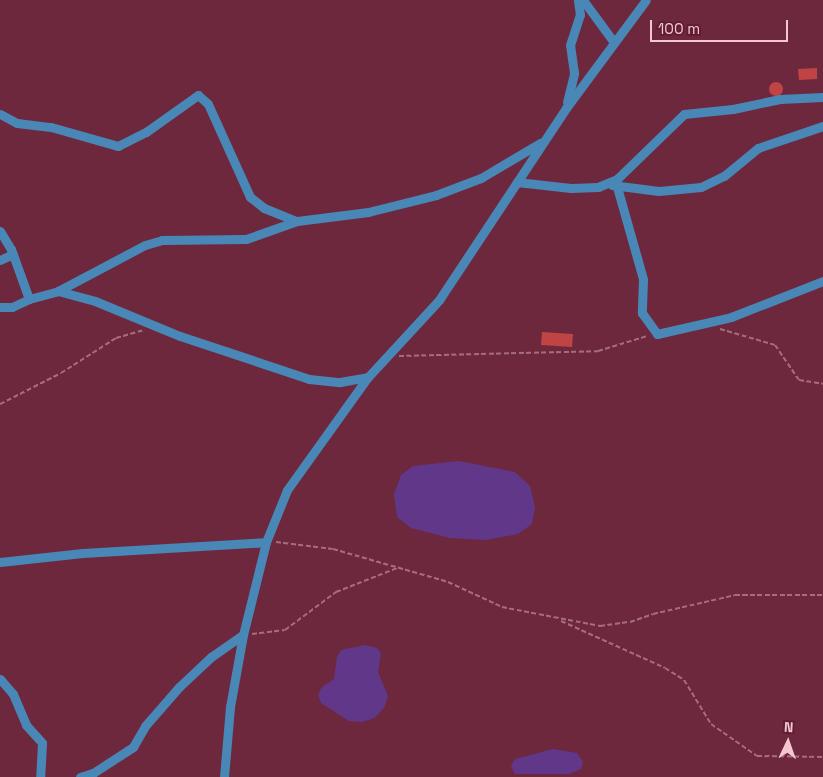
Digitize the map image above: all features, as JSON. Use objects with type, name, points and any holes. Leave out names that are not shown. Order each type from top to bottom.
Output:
[{"type":"street","points":[[566,108],[574,73],[570,45],[579,22],[578,0]]},
{"type":"street","points":[[583,0],[613,41]]},
{"type":"street","points":[[224,777],[230,707],[243,635],[266,542],[287,490],[368,377],[439,300],[566,108],[613,41],[646,0]]},
{"type":"street","points":[[0,114],[17,123],[51,127],[118,146],[146,132],[198,94],[208,104],[250,197],[264,208],[297,221]]},
{"type":"street","points":[[606,184],[628,169],[675,119],[684,114],[733,109],[780,99],[823,97]]},
{"type":"street","points":[[517,182],[579,188],[606,184],[617,187],[659,191],[701,187],[724,176],[758,148],[823,126]]},
{"type":"street","points":[[0,313],[29,299],[58,291],[145,245],[162,240],[246,239],[297,221],[368,212],[457,188],[502,168],[544,140]]},
{"type":"street","points":[[617,187],[642,279],[642,313],[657,334],[703,325],[731,317],[823,281]]},
{"type":"street","points":[[0,230],[13,254],[29,299]]},
{"type":"street","points":[[0,260],[13,254]]},
{"type":"street","points":[[58,291],[156,325],[180,336],[309,379],[340,382],[368,377]]},
{"type":"street","points":[[0,307],[12,307]]},
{"type":"street","points":[[0,562],[30,562],[83,553],[266,542]]},
{"type":"street","points":[[80,777],[93,773],[133,747],[145,726],[179,687],[211,657],[243,635]]},
{"type":"street","points":[[0,679],[13,694],[26,725],[42,743],[40,777]]},
{"type":"path","points":[[0,404],[62,373],[116,338],[156,325]]},
{"type":"path","points":[[703,325],[775,345],[799,380],[823,384]]},
{"type":"path","points":[[385,357],[421,353],[598,351],[657,334]]},
{"type":"path","points":[[266,542],[333,549],[448,582],[502,607],[559,620],[600,626],[630,622],[653,614],[735,595],[823,595]]},
{"type":"path","points":[[243,635],[285,630],[336,592],[397,568]]},
{"type":"path","points":[[559,620],[665,668],[684,680],[711,724],[757,756],[823,757]]},
{"type":"shaded area","points":[[459,461],[515,472],[530,486],[535,508],[532,524],[518,534],[486,540],[450,538],[411,528],[397,517],[394,494],[401,475],[413,466]]},
{"type":"shaded area","points":[[365,645],[377,648],[381,653],[378,672],[388,696],[384,708],[374,718],[362,722],[349,721],[321,703],[318,694],[322,687],[334,679],[337,657],[341,650]]},
{"type":"shaded area","points":[[553,749],[577,753],[583,762],[581,769],[569,774],[515,774],[511,766],[515,759]]},
{"type":"building","points":[[817,68],[817,79],[799,80],[798,69]]},
{"type":"building","points":[[776,82],[781,84],[783,89],[781,94],[776,96],[771,94],[769,89],[771,84]]},
{"type":"building","points":[[542,332],[573,334],[572,347],[541,345]]}]
